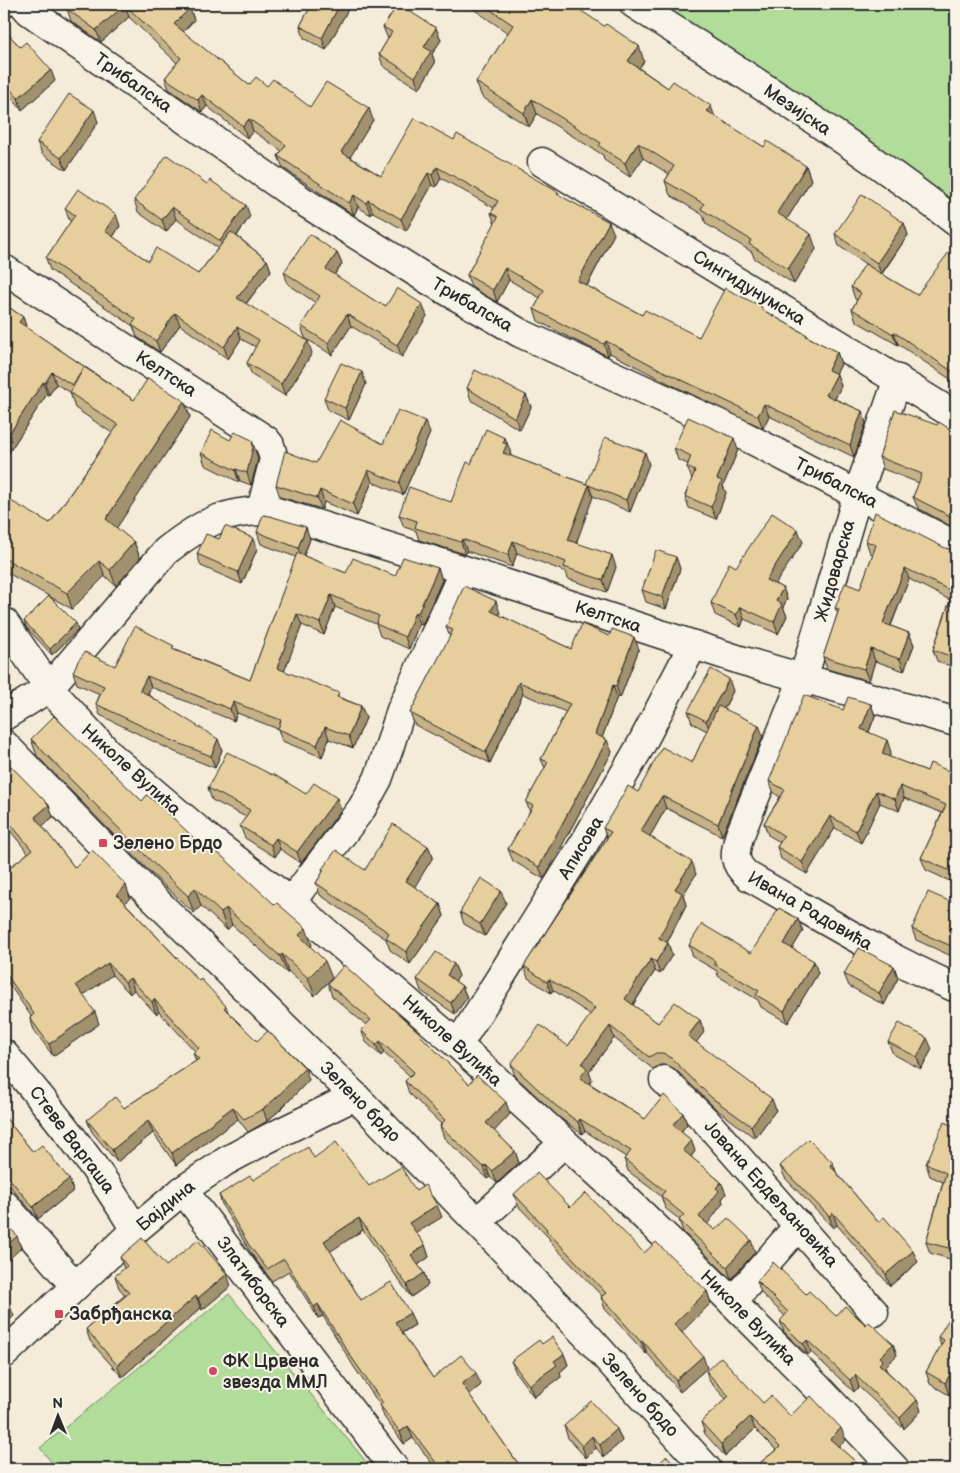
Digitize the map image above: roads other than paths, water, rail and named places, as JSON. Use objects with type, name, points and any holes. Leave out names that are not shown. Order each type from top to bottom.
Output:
[{"type":"street","name":"Трибалска","points":[[23,4],[37,16],[301,200],[430,282],[520,332],[733,430],[858,493],[956,546]]},
{"type":"street","name":"Мезијска","points":[[634,4],[763,87],[904,182],[956,222]]},
{"type":"street","name":"Сингидунумска","points":[[542,162],[956,416]]},
{"type":"street","name":"Келтска","points":[[4,269],[266,440],[270,445],[274,459],[261,510]]},
{"type":"street","name":"Жидоварска","points":[[802,679],[858,493],[898,379]]},
{"type":"street","name":"Келтска","points":[[4,716],[48,688],[166,552],[183,538],[223,517],[239,512],[261,510],[277,512],[464,570],[802,679],[956,722]]},
{"type":"street","points":[[291,902],[362,808],[378,779],[390,748],[401,710],[464,570]]},
{"type":"street","name":"Николе Вулића","points":[[4,622],[48,688],[111,756],[204,835],[291,902],[458,1045],[623,1196],[816,1386],[895,1469]]},
{"type":"street","name":"Аписова","points":[[458,1045],[586,842],[641,745],[693,645]]},
{"type":"street","name":"Ивана Радовића","points":[[802,679],[739,837],[736,863],[748,876],[878,950],[956,988]]},
{"type":"street","name":"Зелено брдо","points":[[4,744],[143,888],[355,1096],[478,1222],[588,1336],[707,1469]]},
{"type":"street","name":"Стеве Варгаша","points":[[4,1054],[33,1088],[110,1190],[135,1230]]},
{"type":"street","name":"Јована Ердељановића","points":[[664,1080],[706,1122],[874,1312]]},
{"type":"street","name":"Бајдина","points":[[4,1354],[135,1230],[183,1190],[226,1161],[355,1096]]},
{"type":"street","points":[[478,1222],[564,1143]]},
{"type":"street","name":"Златиборска","points":[[183,1190],[395,1469]]},
{"type":"street","points":[[4,1204],[75,1286]]},
{"type":"street","points":[[732,1302],[799,1225]]},
{"type":"lane","points":[[4,10],[12,4]]},
{"type":"place","name":"Зелено Брдо","points":[[103,843]]},
{"type":"place","name":"Забрђанска","points":[[59,1314]]},
{"type":"place","name":"ФК Црвена звезда ММЛ","points":[[213,1371]]}]
